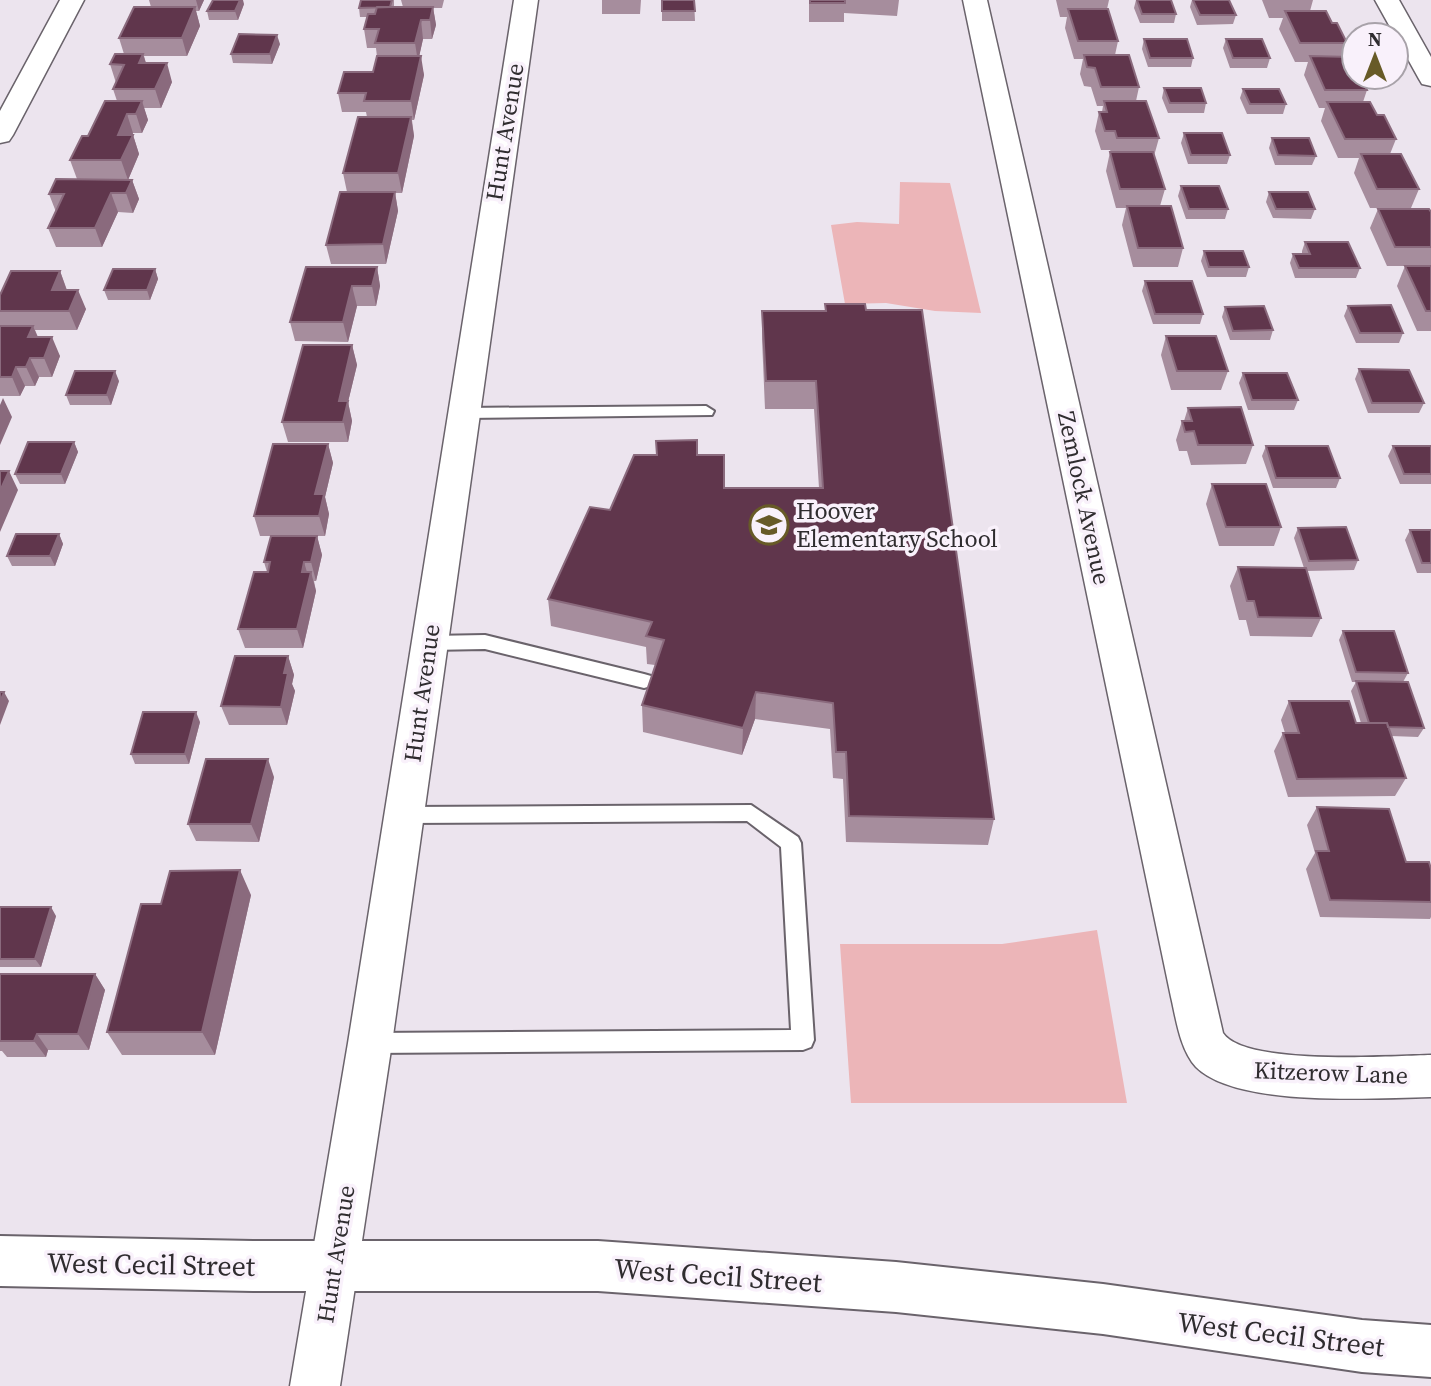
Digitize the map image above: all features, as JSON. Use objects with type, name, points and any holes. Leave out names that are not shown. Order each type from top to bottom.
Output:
[{"type":"main road","name":"West Cecil Street","points":[[0,1261],[253,1266],[598,1266],[896,1287],[1103,1309],[1362,1346],[1431,1351]]},
{"type":"street","points":[[0,135],[72,0]]},
{"type":"street","name":"Hunt Avenue","points":[[315,1386],[370,1043],[526,0]]},
{"type":"street","name":"Zemlock Avenue","points":[[975,0],[1192,997]]},
{"type":"street","points":[[1387,0],[1431,79]]},
{"type":"street","name":"Kitzerow Lane","points":[[1192,997],[1202,1032],[1212,1054],[1244,1070],[1281,1076],[1431,1076]]},
{"type":"lane","points":[[464,413],[706,411]]},
{"type":"lane","points":[[429,643],[485,642],[644,681]]},
{"type":"lane","points":[[370,1043],[803,1040],[791,843],[751,813],[404,815]]},
{"type":"shaded area","points":[[900,182],[950,183],[981,313],[935,311],[886,303],[845,304],[831,225],[857,222],[899,224]]},
{"type":"shaded area","points":[[1097,930],[1127,1103],[851,1103],[840,944],[1002,944]]},
{"type":"building","points":[[213,0],[240,0],[235,11],[207,11]]},
{"type":"building","points":[[361,0],[392,0],[390,7],[359,8]]},
{"type":"building","points":[[662,0],[694,0],[695,11],[662,11]]},
{"type":"building","points":[[810,0],[845,0],[845,3],[810,3]]},
{"type":"building","points":[[1137,0],[1171,0],[1176,14],[1142,14]]},
{"type":"building","points":[[1193,0],[1229,0],[1236,15],[1200,15]]},
{"type":"building","points":[[134,7],[195,7],[182,38],[119,38]]},
{"type":"building","points":[[377,7],[433,7],[430,20],[421,20],[415,43],[375,43],[379,29],[364,29],[368,14],[375,14]]},
{"type":"building","points":[[1068,9],[1108,9],[1118,41],[1078,41]]},
{"type":"building","points":[[1285,11],[1326,11],[1332,23],[1337,23],[1340,29],[1340,43],[1300,43]]},
{"type":"building","points":[[239,34],[277,35],[270,54],[231,54]]},
{"type":"building","points":[[1144,39],[1187,39],[1193,58],[1150,58]]},
{"type":"building","points":[[1226,39],[1262,39],[1270,58],[1233,58]]},
{"type":"building","points":[[115,54],[143,54],[139,63],[167,63],[155,89],[113,89],[124,65],[110,64]]},
{"type":"building","points":[[1084,55],[1129,55],[1139,87],[1101,87],[1095,68],[1087,67]]},
{"type":"building","points":[[377,56],[421,56],[411,101],[364,101],[366,93],[338,93],[344,72],[373,72]]},
{"type":"building","points":[[1310,56],[1340,57],[1340,90],[1325,90]]},
{"type":"building","points":[[1164,88],[1201,88],[1206,103],[1170,103]]},
{"type":"building","points":[[1243,89],[1279,89],[1286,104],[1250,104]]},
{"type":"building","points":[[105,101],[142,101],[136,114],[127,114],[118,135],[133,135],[121,160],[70,160],[82,136],[88,136]]},
{"type":"building","points":[[1104,101],[1146,101],[1159,138],[1117,138],[1115,131],[1105,131],[1099,112],[1107,112]]},
{"type":"building","points":[[1327,102],[1370,102],[1377,115],[1384,115],[1396,139],[1345,139]]},
{"type":"building","points":[[358,117],[411,117],[398,173],[343,173]]},
{"type":"building","points":[[1184,133],[1222,133],[1230,155],[1191,155]]},
{"type":"building","points":[[1272,138],[1309,138],[1316,156],[1278,155]]},
{"type":"building","points":[[1110,152],[1153,152],[1165,189],[1120,189]]},
{"type":"building","points":[[1361,154],[1401,154],[1419,189],[1377,189]]},
{"type":"building","points":[[56,179],[132,180],[126,193],[111,193],[95,228],[48,228],[64,194],[49,194]]},
{"type":"building","points":[[1181,186],[1219,186],[1228,209],[1189,209]]},
{"type":"building","points":[[340,192],[395,192],[383,244],[326,245]]},
{"type":"building","points":[[1269,192],[1308,192],[1315,209],[1276,209]]},
{"type":"building","points":[[1127,206],[1171,206],[1183,248],[1138,248]]},
{"type":"building","points":[[1378,209],[1429,209],[1431,247],[1395,247]]},
{"type":"building","points":[[1305,242],[1348,242],[1360,268],[1299,268],[1293,254],[1310,254]]},
{"type":"building","points":[[1204,251],[1243,251],[1249,267],[1209,267]]},
{"type":"building","points":[[1405,266],[1431,266],[1431,311],[1426,311]]},
{"type":"building","points":[[306,267],[377,267],[372,286],[352,286],[343,322],[290,322]]},
{"type":"building","points":[[113,269],[155,269],[147,290],[104,290]]},
{"type":"building","points":[[11,271],[60,271],[52,290],[78,290],[69,311],[0,311],[0,295]]},
{"type":"building","points":[[1145,281],[1192,281],[1203,314],[1155,314]]},
{"type":"building","points":[[825,304],[865,304],[866,310],[922,310],[994,819],[849,816],[846,752],[836,752],[833,703],[756,692],[743,728],[642,705],[664,640],[646,636],[652,622],[548,599],[590,507],[610,510],[634,455],[657,455],[656,441],[697,440],[697,455],[724,455],[724,488],[823,488],[816,381],[766,381],[762,311],[826,311]]},
{"type":"building","points":[[1391,305],[1403,333],[1360,333],[1348,306]]},
{"type":"building","points":[[1264,306],[1273,330],[1233,331],[1225,307]]},
{"type":"building","points":[[0,326],[33,326],[28,337],[52,337],[44,358],[30,358],[26,367],[16,367],[12,377],[0,377]]},
{"type":"building","points":[[1166,336],[1216,336],[1228,371],[1177,371]]},
{"type":"building","points":[[303,345],[352,345],[339,401],[348,401],[343,422],[282,422]]},
{"type":"building","points":[[1359,369],[1409,370],[1424,403],[1372,403]]},
{"type":"building","points":[[75,371],[115,371],[107,395],[66,395]]},
{"type":"building","points":[[1243,373],[1287,373],[1298,400],[1252,400]]},
{"type":"building","points":[[1241,407],[1253,445],[1198,445],[1194,431],[1185,432],[1182,421],[1192,421],[1188,408]]},
{"type":"building","points":[[28,442],[74,442],[61,474],[15,474]]},
{"type":"building","points":[[273,444],[328,444],[315,494],[324,494],[319,516],[254,516]]},
{"type":"building","points":[[1266,446],[1328,446],[1340,478],[1276,478]]},
{"type":"building","points":[[1393,446],[1431,446],[1431,474],[1404,474]]},
{"type":"building","points":[[0,471],[9,471],[0,491]]},
{"type":"building","points":[[1212,484],[1266,484],[1281,527],[1226,527]]},
{"type":"building","points":[[1346,527],[1358,560],[1309,561],[1298,528]]},
{"type":"building","points":[[1410,530],[1431,530],[1431,563],[1422,563]]},
{"type":"building","points":[[16,534],[59,534],[50,556],[7,556]]},
{"type":"building","points":[[271,536],[317,536],[311,562],[304,562],[302,572],[311,572],[297,629],[238,629],[254,572],[268,572],[270,562],[264,562]]},
{"type":"building","points":[[1238,567],[1306,568],[1321,618],[1258,617],[1254,601],[1247,601]]},
{"type":"building","points":[[1343,631],[1394,631],[1408,673],[1356,672]]},
{"type":"building","points":[[235,656],[288,656],[284,673],[288,673],[281,707],[221,706]]},
{"type":"building","points":[[1356,681],[1408,682],[1424,728],[1388,727],[1387,723],[1369,723]]},
{"type":"building","points":[[1289,701],[1349,701],[1356,723],[1387,723],[1406,778],[1297,779],[1283,733],[1299,733]]},
{"type":"building","points":[[143,712],[196,712],[185,754],[131,754]]},
{"type":"building","points":[[206,759],[268,759],[251,824],[188,824]]},
{"type":"building","points":[[1317,807],[1389,809],[1406,862],[1429,862],[1431,902],[1330,900],[1316,851],[1329,851]]},
{"type":"building","points":[[240,870],[202,1032],[107,1032],[141,904],[161,904],[170,871]]},
{"type":"building","points":[[0,907],[51,907],[35,959],[0,959]]},
{"type":"building","points":[[0,974],[95,974],[78,1034],[37,1034],[34,1041],[0,1041]]},
{"type":"place","name":"Hoover Elementary School","points":[[769,525]]}]
